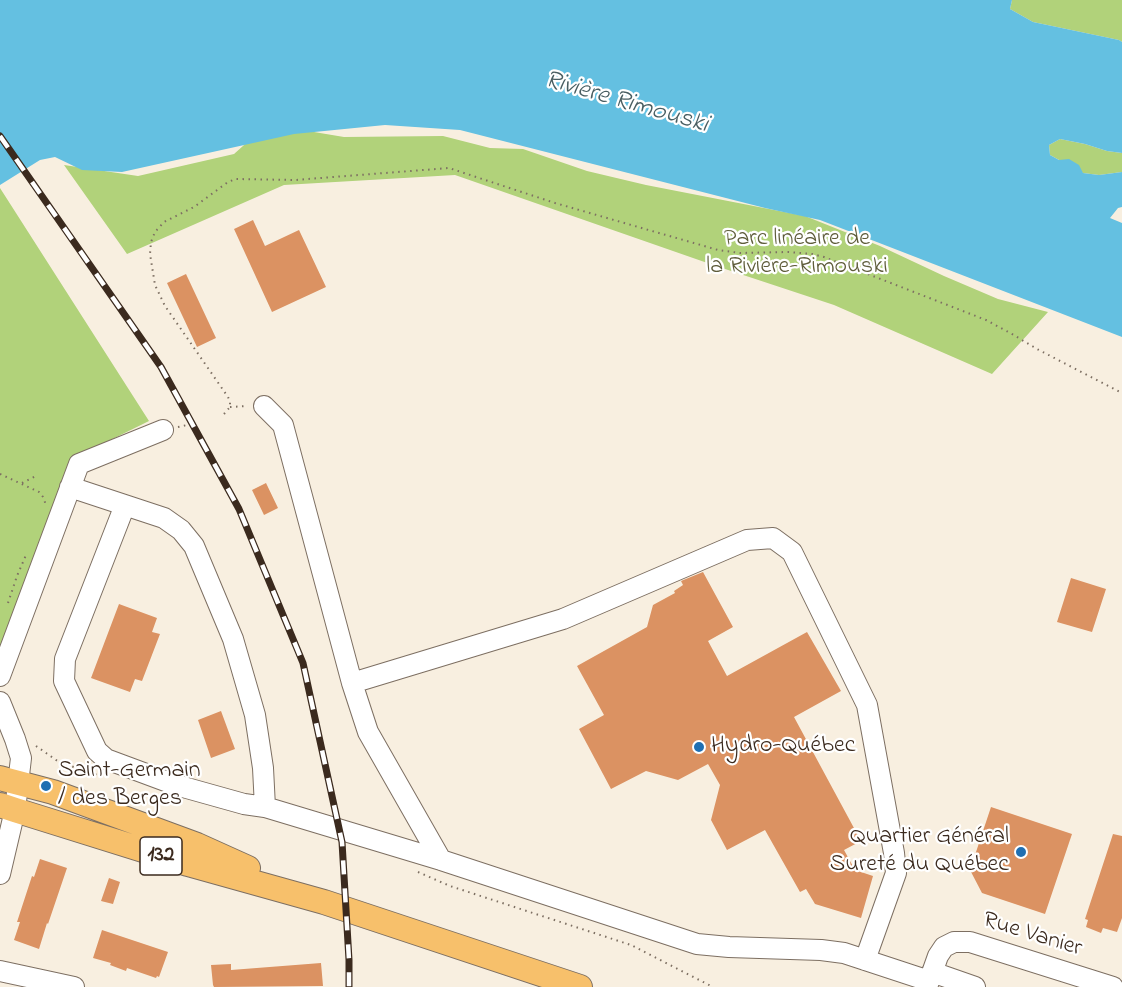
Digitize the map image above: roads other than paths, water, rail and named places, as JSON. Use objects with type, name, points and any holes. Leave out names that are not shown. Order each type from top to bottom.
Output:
[{"type":"main road","name":"132","points":[[10,780],[53,792],[196,845],[324,902]]},
{"type":"main road","name":"132","points":[[7,807],[188,864],[324,902],[580,987]]},
{"type":"street","points":[[264,406],[283,425],[352,683],[368,732],[441,860]]},
{"type":"street","points":[[0,676],[79,464],[163,430]]},
{"type":"street","points":[[70,487],[164,518],[181,530],[194,546],[233,639],[255,715],[263,768],[265,807]]},
{"type":"street","points":[[125,505],[65,659],[64,681],[97,751],[106,759],[177,785],[244,804],[265,807],[441,860],[697,944],[844,953],[929,980],[975,987]]},
{"type":"street","points":[[352,683],[562,619],[747,540],[773,538],[792,552],[867,705],[896,873],[865,960]]},
{"type":"street","points":[[0,702],[21,759],[10,780],[0,874]]},
{"type":"street","name":"Rue Vanier","points":[[929,980],[944,947],[954,942],[969,942],[1113,987]]},
{"type":"street","points":[[0,970],[74,987]]},
{"type":"water","name":"Rivière Rimouski","points":[[0,0],[1012,0],[1010,9],[1033,22],[1122,42],[1122,153],[1060,139],[1049,145],[1050,155],[1059,160],[1069,159],[1079,165],[1083,173],[1099,175],[1122,172],[1122,207],[1118,208],[1110,218],[1122,223],[1122,337],[820,220],[460,130],[385,125],[294,134],[122,172],[82,170],[55,157],[40,160],[0,185]]},
{"type":"railway","points":[[0,136],[161,367],[239,509],[303,663],[342,842],[349,987]]},
{"type":"place","name":"Hydro-Québec","points":[[699,747]]},
{"type":"place","name":"Saint-Germain / des Berges","points":[[46,786]]},
{"type":"place","name":"Quartier Général Sureté du Québec","points":[[1021,852]]},
{"type":"park label","name":"Parc linéaire de la Rivière-Rimouski","points":[[797,254]]}]
